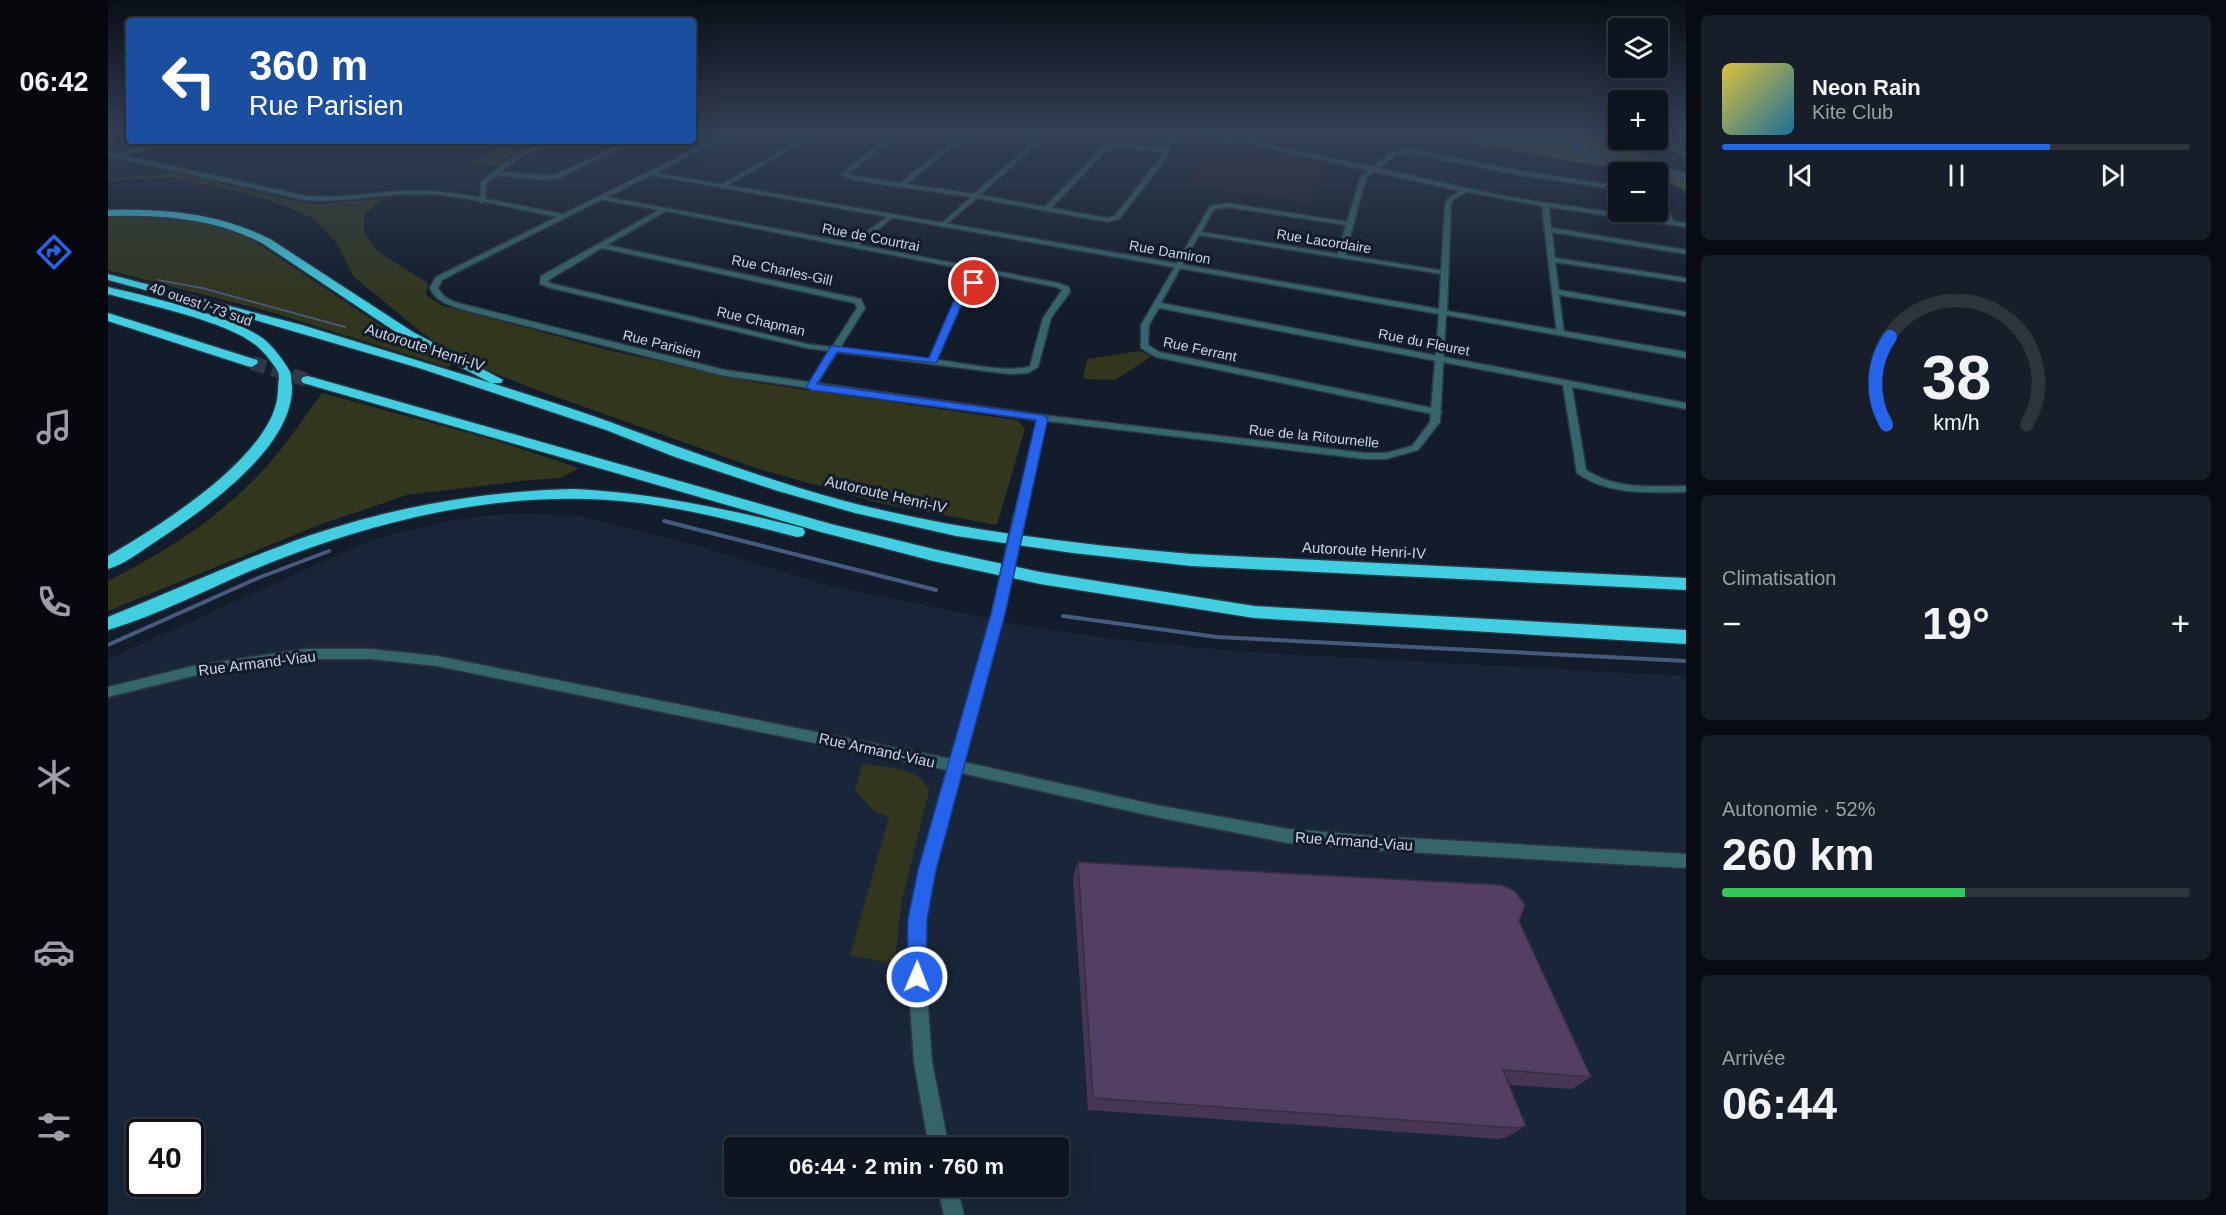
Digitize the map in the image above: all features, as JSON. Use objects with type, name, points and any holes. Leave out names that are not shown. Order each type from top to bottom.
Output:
[{"type":"highway","points":[[108,213],[186,216],[214,220],[241,228],[266,241],[434,349],[510,387],[611,427]]},
{"type":"highway","name":"Autoroute Henri-IV","points":[[108,277],[361,346],[611,427],[700,461],[805,494],[870,512],[957,530],[1048,545],[1191,560],[1686,584]]},
{"type":"highway","name":"40 ouest / 73 sud","points":[[108,290],[228,327],[249,337],[277,358],[286,381],[286,393],[278,420],[254,455],[237,473],[182,517],[108,563]]},
{"type":"highway","points":[[108,317],[252,363]]},
{"type":"highway","points":[[308,380],[774,513],[933,555],[1083,586],[1254,612]]},
{"type":"highway","points":[[108,624],[276,554],[357,526],[460,502],[561,494],[619,496],[701,509],[977,576],[1102,599],[1254,612],[1686,637]]},
{"type":"street","points":[[257,188],[306,199],[338,199],[419,192],[563,216],[621,188]]},
{"type":"street","points":[[482,202],[483,188]]},
{"type":"street","name":"Rue Damiron","points":[[732,188],[1686,356]]},
{"type":"street","points":[[924,188],[1112,220],[1117,218],[1140,188]]},
{"type":"street","points":[[943,225],[984,188]]},
{"type":"street","points":[[1046,210],[1067,188]]},
{"type":"street","points":[[1341,256],[1360,188]]},
{"type":"street","points":[[1456,188],[1514,200],[1686,225]]},
{"type":"street","name":"Rue de la Ritournelle","points":[[1042,418],[1365,456],[1386,456],[1415,448],[1435,422],[1437,412],[1448,204],[1450,199],[1466,190]]},
{"type":"street","name":"Rue de Courtrai","points":[[601,198],[854,245],[1058,285],[1066,289]]},
{"type":"street","points":[[1545,204],[1560,333]]},
{"type":"street","name":"Rue Ferrant","points":[[1350,224],[1221,205],[1212,207],[1145,325],[1142,342],[1151,352],[1437,412]]},
{"type":"street","name":"Rue Chapman","points":[[664,210],[544,278],[543,282],[551,286],[795,343],[1009,371],[1028,370],[1034,367],[1047,318],[1066,289]]},
{"type":"street","name":"Rue Parisien","points":[[563,216],[439,279],[434,288],[436,294],[443,300],[467,308],[725,373],[1042,418]]},
{"type":"street","points":[[854,245],[891,216]]},
{"type":"street","points":[[1668,217],[1670,221]]},
{"type":"street","points":[[1549,230],[1686,252]]},
{"type":"street","name":"Rue Lacordaire","points":[[1198,233],[1445,273]]},
{"type":"street","name":"Rue Charles-Gill","points":[[601,246],[854,299],[861,304],[861,308],[811,387]]},
{"type":"street","points":[[1552,260],[1686,280]]},
{"type":"street","points":[[932,361],[960,298],[985,271]]},
{"type":"street","points":[[1555,292],[1686,314]]},
{"type":"street","name":"Rue du Fleuret","points":[[1157,305],[1686,406]]},
{"type":"street","points":[[1567,383],[1581,471],[1595,481],[1616,487],[1686,489]]},
{"type":"street","points":[[937,1137],[922,1062],[917,977],[917,919],[927,870],[998,614],[1042,418]]},
{"type":"street","name":"Rue Armand-Viau","points":[[108,692],[193,671],[304,654],[370,654],[437,661],[955,766],[1156,811],[1288,836],[1384,844],[1686,861]]},
{"type":"street","points":[[950,1197],[954,1215]]},
{"type":"shaded area","points":[[1204,188],[1315,188],[1308,203]]},
{"type":"shaded area","points":[[515,513],[579,516],[692,544],[823,584],[1015,624],[1106,638],[1245,652],[1686,676],[1686,1215],[108,1215],[108,659],[373,539],[451,520]]},
{"type":"green space","points":[[219,188],[239,188],[300,202],[321,204],[391,197],[381,200],[364,215],[364,232],[378,252],[428,283],[426,295],[441,305],[608,350],[758,383],[1017,420],[1025,429],[997,525],[879,503],[756,468],[534,389],[460,359],[421,332],[354,277],[336,242],[313,218],[249,194]]},
{"type":"green space","points":[[108,216],[165,217],[219,227],[236,233],[254,241],[394,334],[452,365],[447,367],[274,313],[108,270]]},
{"type":"green space","points":[[1140,351],[1152,356],[1115,380],[1083,379],[1087,359]]},
{"type":"green space","points":[[322,393],[494,440],[579,468],[561,478],[407,495],[319,525],[108,611],[108,581],[178,541],[226,505],[274,458]]},
{"type":"green space","points":[[868,764],[912,773],[925,783],[929,791],[901,904],[895,960],[890,963],[850,955],[889,817],[875,812],[855,790],[862,766]]},
{"type":"building","points":[[1078,862],[1502,885],[1515,891],[1525,905],[1519,921],[1591,1077],[1503,1070],[1526,1126],[1517,1128],[1093,1098]]},
{"type":"waterway","points":[[158,280],[202,288],[345,327]]},
{"type":"waterway","points":[[664,521],[936,590]]},
{"type":"waterway","points":[[108,645],[258,578],[329,551]]},
{"type":"waterway","points":[[1063,616],[1217,637],[1686,661]]},
{"type":"tunnel","points":[[252,363],[308,380]]},
{"type":"route","points":[[917,977],[917,919],[927,870],[982,677],[1042,418],[811,387],[834,348],[932,361],[960,298],[974,283]]}]
